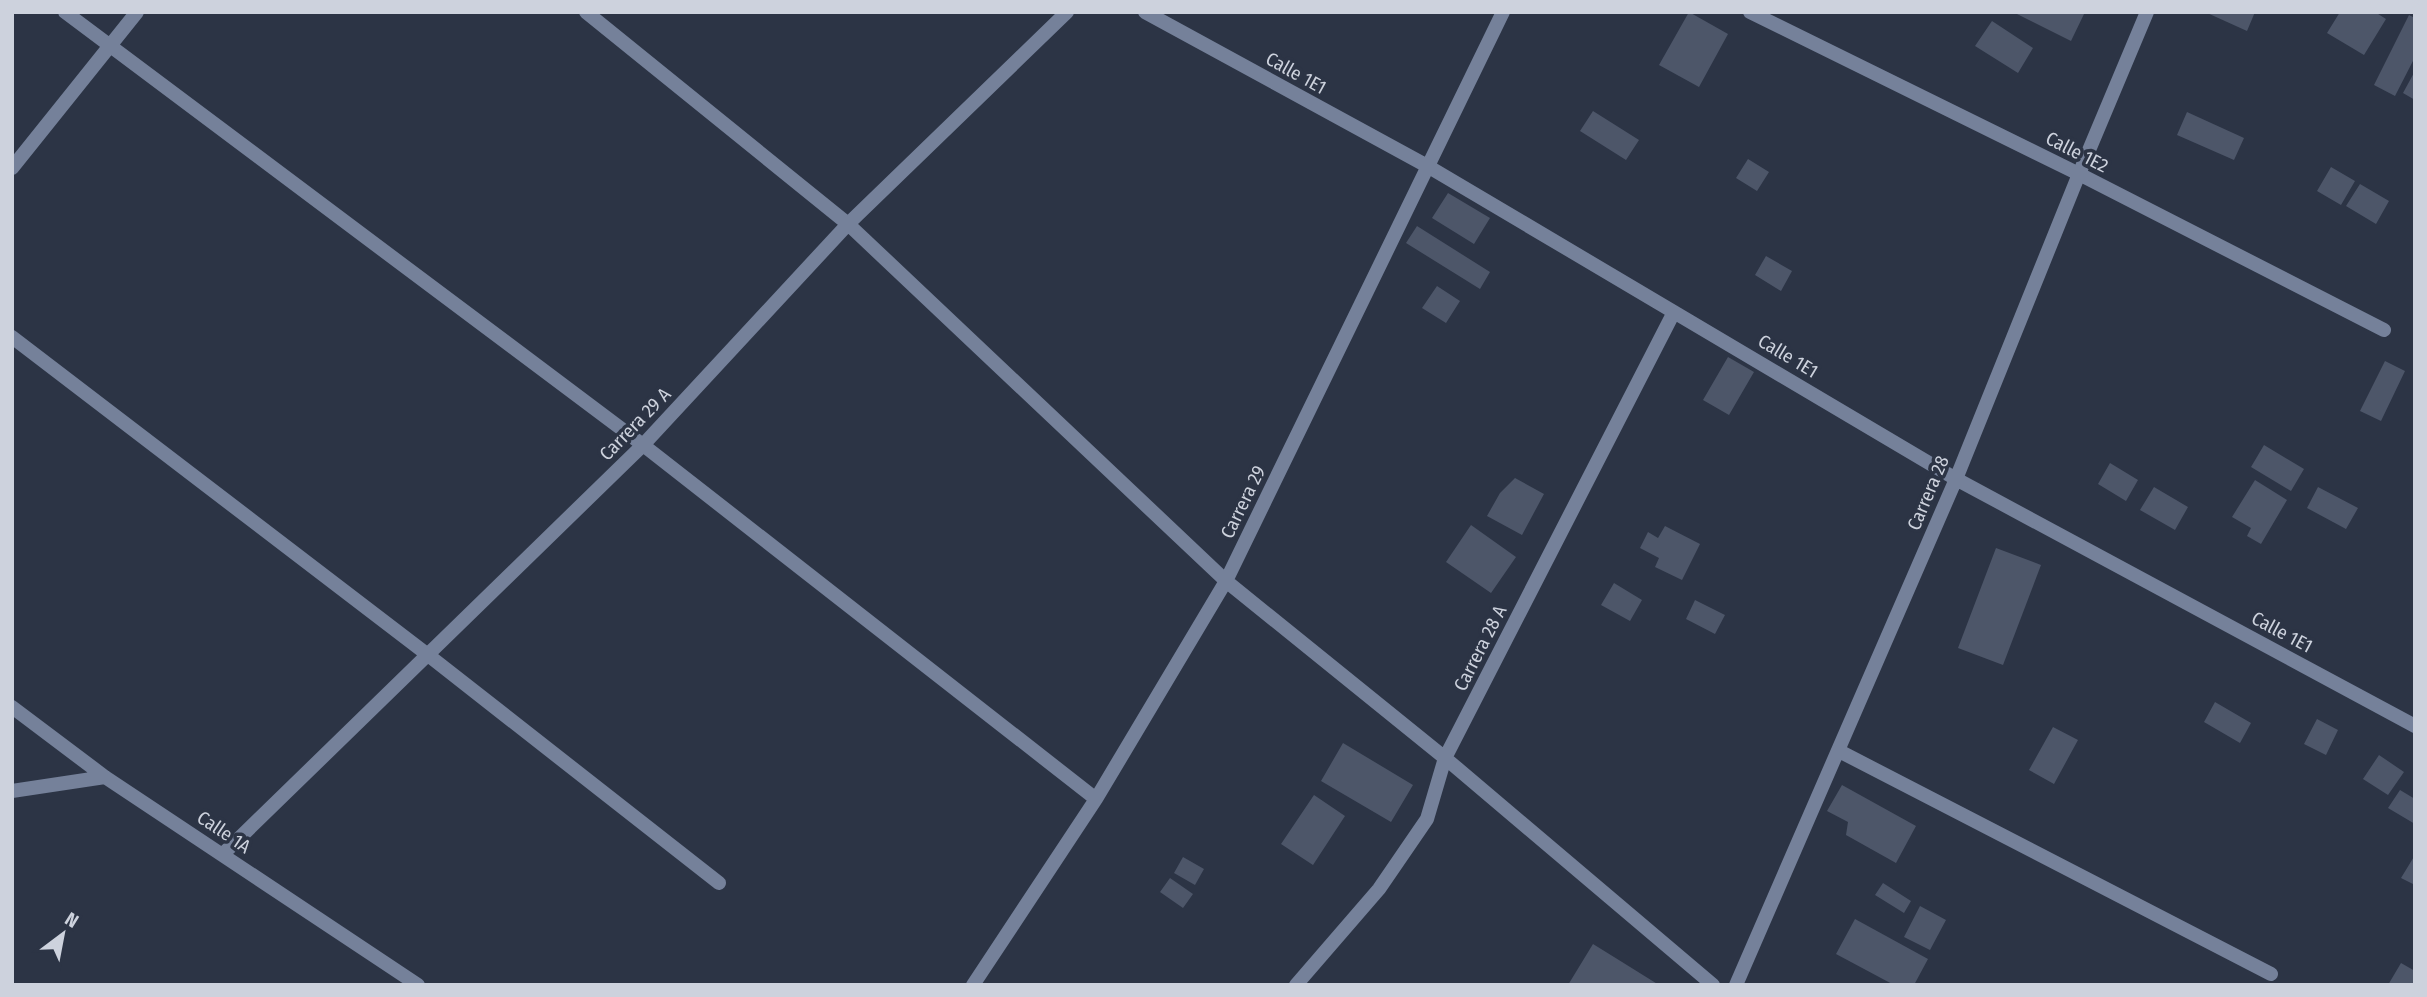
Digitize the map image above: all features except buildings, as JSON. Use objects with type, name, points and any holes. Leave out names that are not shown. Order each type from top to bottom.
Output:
[{"type":"street","points":[[65,12],[643,445],[1096,799]]},
{"type":"street","points":[[12,168],[137,12]]},
{"type":"street","points":[[586,12],[848,224],[1226,581],[1445,758],[1713,985]]},
{"type":"street","name":"Carrera 29 A","points":[[223,854],[643,445],[848,224],[1067,12]]},
{"type":"street","name":"Calle 1E1","points":[[1145,12],[1429,167],[1956,479],[2415,726]]},
{"type":"street","name":"Carrera 29","points":[[973,985],[1096,799],[1226,581],[1503,12]]},
{"type":"street","name":"Calle 1E2","points":[[1750,12],[2078,174],[2384,330]]},
{"type":"street","name":"Carrera 28","points":[[1736,985],[1956,479],[2078,174],[2147,12]]},
{"type":"street","name":"Carrera 28 A","points":[[1296,985],[1379,889],[1426,818],[1445,758],[1674,312]]},
{"type":"street","points":[[12,337],[428,655],[719,883]]},
{"type":"street","name":"Calle 1A","points":[[12,707],[105,777],[418,985]]},
{"type":"street","points":[[1839,751],[2271,974]]},
{"type":"street","points":[[12,791],[105,777]]}]
